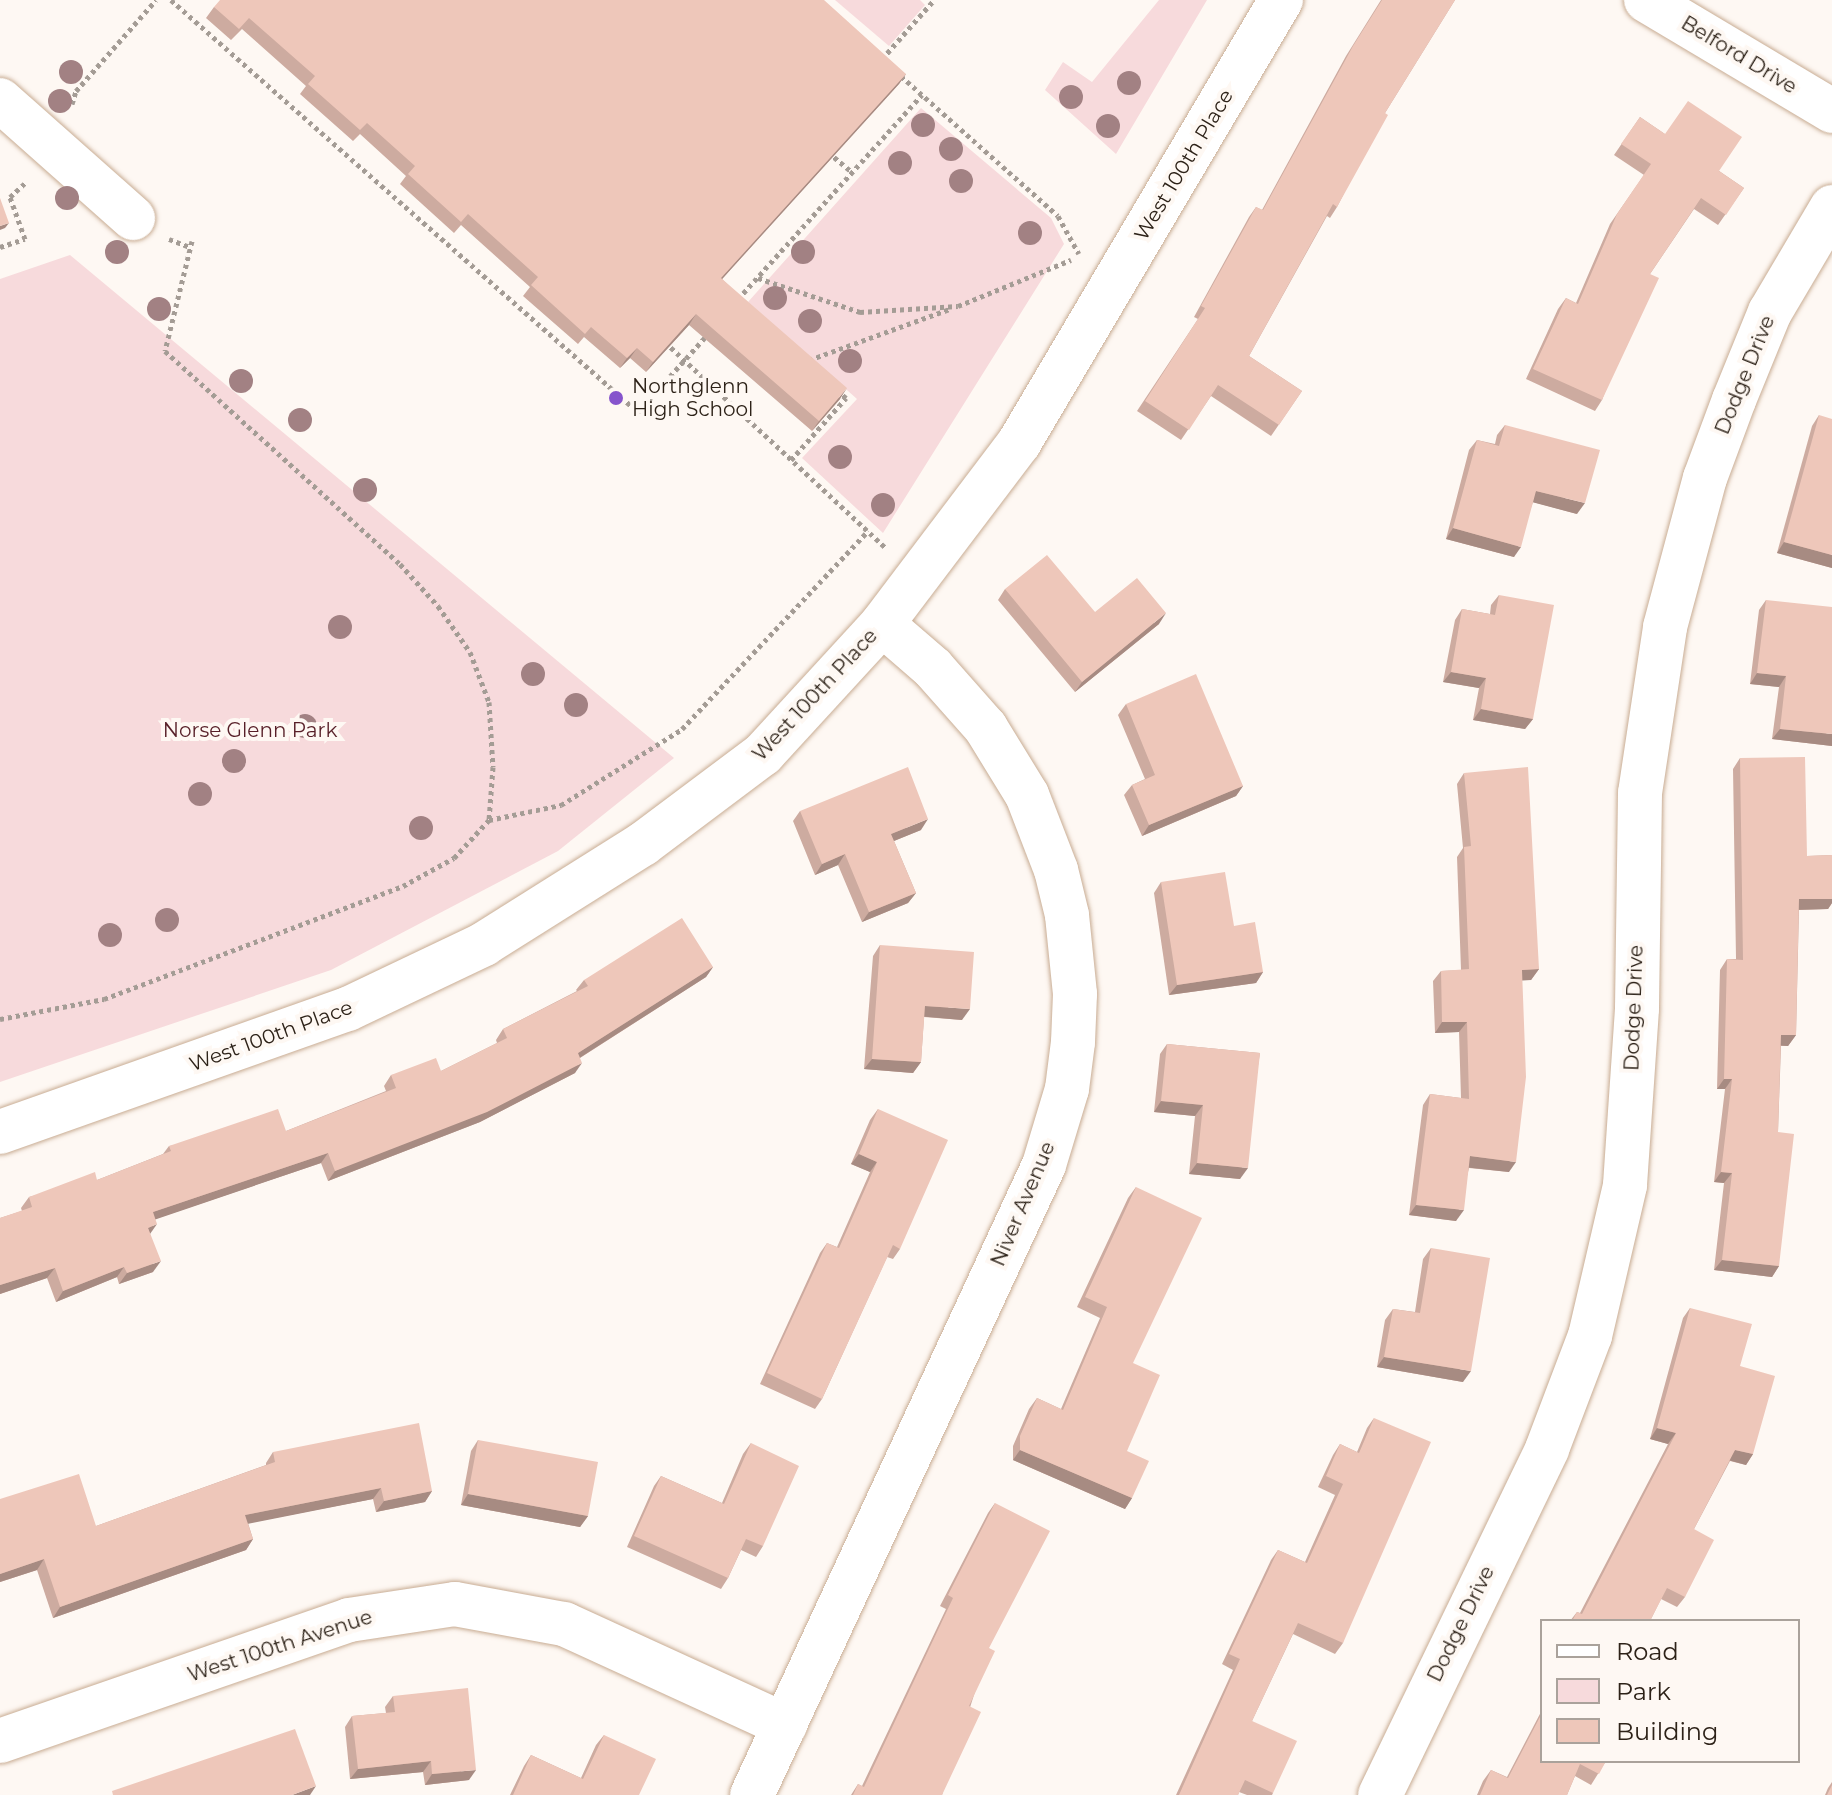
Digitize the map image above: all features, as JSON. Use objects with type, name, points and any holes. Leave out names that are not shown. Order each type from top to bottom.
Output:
[{"type":"street","name":"West 100th Place","points":[[0,1132],[348,1009],[484,944],[643,844],[763,754],[882,624],[1019,443],[1281,0]]},
{"type":"street","name":"Belford Drive","points":[[1646,0],[1832,111]]},
{"type":"street","points":[[0,100],[133,218]]},
{"type":"street","name":"Dodge Drive","points":[[1380,1795],[1547,1449],[1590,1336],[1625,1185],[1637,1008],[1640,793],[1665,627],[1705,478],[1734,400],[1770,312],[1832,207]]},
{"type":"street","name":"Niver Avenue","points":[[752,1795],[1044,1165],[1067,1089],[1073,1042],[1075,994],[1067,915],[1056,870],[1027,795],[986,728],[933,668],[882,624]]},
{"type":"street","name":"West 100th Avenue","points":[[0,1741],[349,1620],[455,1604],[564,1624],[785,1725]]},
{"type":"path","points":[[76,91],[156,0]]},
{"type":"path","points":[[171,0],[638,412],[710,331]]},
{"type":"path","points":[[882,59],[934,0]]},
{"type":"path","points":[[871,49],[1058,216],[1077,251]]},
{"type":"path","points":[[728,311],[922,95]]},
{"type":"path","points":[[825,149],[852,172]]},
{"type":"path","points":[[417,217],[426,207]]},
{"type":"path","points":[[192,241],[165,351],[400,564],[438,606],[470,652],[489,702],[493,767],[489,820]]},
{"type":"path","points":[[805,362],[958,306],[1071,260]]},
{"type":"path","points":[[758,278],[860,312],[958,306]]},
{"type":"path","points":[[737,301],[748,311]]},
{"type":"path","points":[[654,330],[683,361],[917,577]]},
{"type":"path","points":[[658,346],[683,361]]},
{"type":"path","points":[[794,351],[816,371]]},
{"type":"path","points":[[791,460],[846,398],[836,389]]},
{"type":"path","points":[[0,1019],[104,999],[403,886],[454,858],[489,820],[561,805],[682,729],[868,531]]},
{"type":"green space","points":[[835,0],[920,0],[925,5],[889,46]]},
{"type":"green space","points":[[1159,0],[1207,0],[1116,154],[1045,90],[1063,62],[1092,82]]},
{"type":"green space","points":[[921,108],[1051,218],[1064,244],[883,533],[802,458],[857,399],[748,302]]},
{"type":"green space","name":"Norse Glenn Park","points":[[70,255],[674,758],[558,851],[331,970],[0,1082],[0,279]]},
{"type":"building","points":[[220,0],[824,0],[906,74],[721,278],[847,388],[819,421],[696,314],[653,362],[637,348],[627,358],[591,327],[585,334],[531,285],[538,277],[468,214],[461,222],[408,174],[415,166],[367,123],[360,130],[308,84],[315,76],[249,18],[239,29],[214,7]]},
{"type":"building","points":[[1382,0],[1455,0],[1385,113],[1388,115],[1337,207],[1333,204],[1249,356],[1302,391],[1279,425],[1218,385],[1189,430],[1145,401],[1205,308],[1201,306],[1256,207],[1263,210],[1353,46]]},
{"type":"building","points":[[1688,101],[1742,137],[1719,171],[1744,188],[1726,215],[1701,198],[1650,274],[1659,278],[1602,400],[1533,369],[1566,298],[1578,304],[1617,214],[1651,164],[1621,144],[1640,117],[1665,134]]},
{"type":"building","points":[[0,198],[9,223],[0,226]]},
{"type":"building","points":[[1819,415],[1832,419],[1832,555],[1784,542]]},
{"type":"building","points":[[1505,425],[1600,450],[1585,503],[1536,491],[1521,547],[1453,528],[1477,440],[1499,446]]},
{"type":"building","points":[[1047,555],[1095,612],[1137,578],[1166,613],[1082,682],[1005,589]]},
{"type":"building","points":[[1499,595],[1554,605],[1533,719],[1481,709],[1486,678],[1451,672],[1462,609],[1495,615]]},
{"type":"building","points":[[1766,600],[1832,607],[1832,734],[1780,729],[1786,676],[1757,673]]},
{"type":"building","points":[[1196,674],[1243,786],[1149,825],[1132,785],[1155,775],[1126,704]]},
{"type":"building","points":[[1805,757],[1807,856],[1832,855],[1832,899],[1799,899],[1796,1035],[1781,1035],[1778,1132],[1794,1134],[1779,1266],[1722,1260],[1732,1173],[1721,1172],[1732,1079],[1724,1079],[1727,959],[1743,960],[1740,758]]},
{"type":"building","points":[[908,767],[928,819],[891,834],[916,893],[869,912],[845,854],[822,864],[800,811]]},
{"type":"building","points":[[1528,767],[1539,969],[1522,970],[1526,1077],[1516,1162],[1470,1156],[1464,1210],[1416,1205],[1430,1094],[1469,1099],[1467,1022],[1442,1022],[1441,971],[1469,969],[1464,847],[1471,846],[1464,773]]},
{"type":"building","points":[[1225,872],[1234,926],[1255,922],[1263,972],[1177,985],[1161,882]]},
{"type":"building","points":[[682,918],[713,967],[578,1053],[582,1063],[487,1112],[335,1171],[328,1153],[153,1212],[157,1224],[148,1228],[161,1261],[127,1273],[124,1267],[63,1291],[55,1268],[0,1285],[0,1218],[32,1207],[29,1197],[95,1172],[97,1180],[171,1151],[169,1146],[278,1109],[286,1131],[396,1088],[391,1075],[436,1058],[441,1071],[507,1038],[503,1029],[588,986],[584,980]]},
{"type":"building","points":[[880,945],[974,952],[970,1009],[925,1006],[921,1062],[872,1059]]},
{"type":"building","points":[[1167,1044],[1260,1053],[1248,1168],[1197,1163],[1203,1105],[1161,1101]]},
{"type":"building","points":[[878,1109],[948,1140],[900,1249],[893,1245],[822,1399],[767,1373],[827,1243],[839,1248],[877,1162],[859,1154]]},
{"type":"building","points":[[1136,1187],[1202,1218],[1133,1363],[1160,1375],[1127,1451],[1149,1461],[1132,1498],[1020,1450],[1020,1436],[1037,1398],[1063,1410],[1107,1307],[1085,1297]]},
{"type":"building","points":[[1431,1248],[1490,1258],[1471,1371],[1384,1357],[1393,1309],[1420,1313]]},
{"type":"building","points":[[1690,1308],[1752,1324],[1740,1366],[1775,1376],[1753,1454],[1735,1450],[1694,1529],[1714,1540],[1685,1597],[1667,1588],[1651,1619],[1573,1619],[1577,1612],[1582,1614],[1676,1433],[1657,1428]]},
{"type":"building","points":[[1374,1418],[1431,1442],[1343,1643],[1298,1623],[1252,1721],[1297,1741],[1273,1793],[1245,1780],[1238,1795],[1179,1795],[1240,1659],[1229,1654],[1278,1550],[1307,1563],[1343,1484],[1326,1476],[1340,1444],[1359,1453]]},
{"type":"building","points":[[419,1423],[432,1491],[384,1501],[381,1488],[245,1515],[253,1539],[60,1607],[44,1559],[0,1574],[0,1499],[79,1474],[96,1526],[275,1462],[273,1452]]},
{"type":"building","points":[[478,1440],[598,1462],[588,1516],[468,1494]]},
{"type":"building","points":[[751,1443],[799,1466],[763,1546],[746,1539],[728,1578],[634,1536],[661,1476],[724,1504]]},
{"type":"building","points":[[995,1503],[1050,1531],[989,1648],[995,1651],[969,1706],[981,1712],[942,1795],[853,1795],[858,1784],[864,1787],[953,1598],[948,1595]]},
{"type":"building","points":[[468,1688],[476,1770],[432,1774],[431,1761],[358,1769],[352,1716],[395,1712],[393,1696]]},
{"type":"building","points":[[1540,1717],[1540,1763],[1605,1763],[1599,1774],[1580,1764],[1567,1795],[1480,1795],[1491,1770],[1508,1778]]},
{"type":"building","points":[[295,1729],[316,1786],[292,1795],[113,1795],[112,1791]]},
{"type":"building","points":[[604,1735],[656,1759],[639,1795],[513,1795],[531,1755],[583,1779]]},
{"type":"place","name":"Northglenn High School","points":[[616,398]]}]
